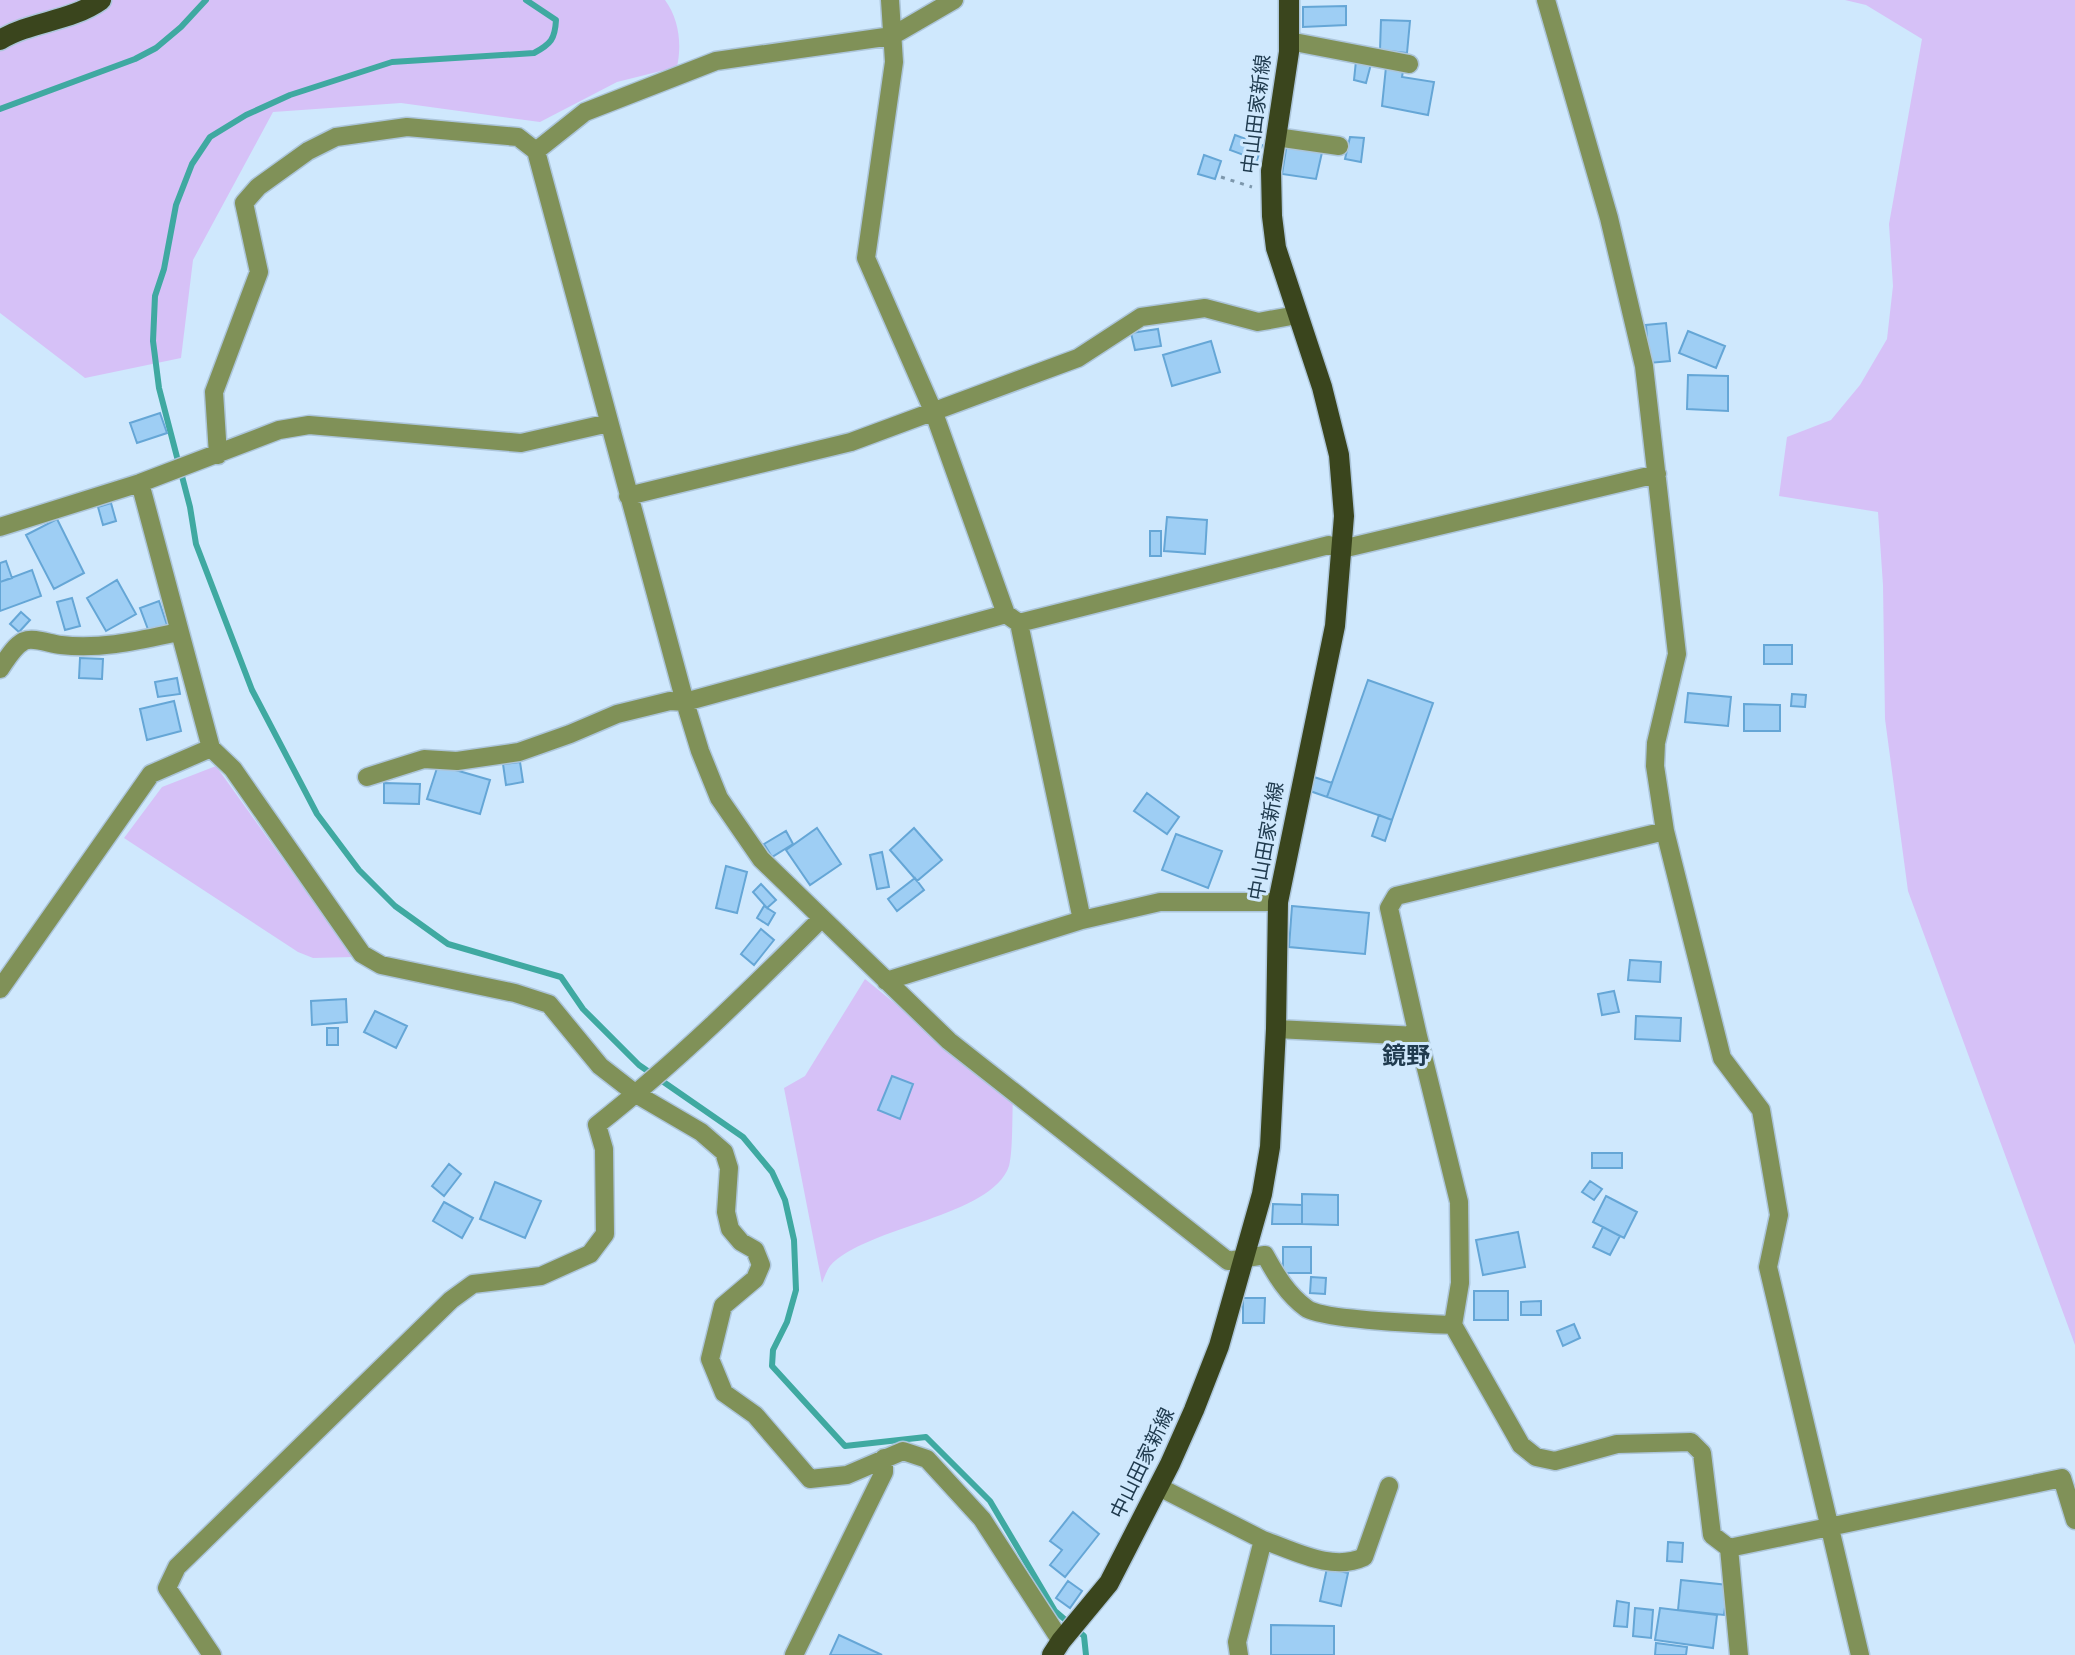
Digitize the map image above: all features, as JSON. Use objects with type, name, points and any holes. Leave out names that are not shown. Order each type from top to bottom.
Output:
[{"type":"main road","points":[[0,40],[15,31],[56,21],[90,8],[101,0]]},
{"type":"main road","name":"中山田家新線","points":[[1056,1648],[1109,1583],[1159,1487],[1194,1410],[1219,1346],[1262,1194],[1270,1147],[1278,902],[1335,626],[1344,516],[1339,455],[1322,387],[1276,248],[1271,171],[1289,41],[1289,0]]},
{"type":"street","points":[[890,0],[894,62],[866,258],[934,413],[1012,619],[1082,920]]},
{"type":"street","points":[[536,151],[585,112],[716,61],[892,36],[954,0]]},
{"type":"street","points":[[1546,0],[1609,218],[1644,366],[1677,654],[1656,743],[1655,766],[1665,831],[1722,1058],[1761,1110],[1779,1215],[1768,1267],[1860,1655]]},
{"type":"street","points":[[1289,41],[1409,64]]},
{"type":"street","points":[[218,455],[214,392],[259,272],[244,203],[258,187],[308,151],[336,137],[407,127],[518,137],[536,151],[700,751],[719,798],[761,859],[949,1041],[1228,1261],[1265,1255],[1282,1285],[1309,1311],[1453,1325]]},
{"type":"street","points":[[1276,137],[1339,146]]},
{"type":"street","points":[[628,496],[851,442],[1078,358],[1141,317],[1205,308],[1258,322],[1297,315]]},
{"type":"street","points":[[0,527],[140,483],[279,430],[309,425],[521,443],[609,423]]},
{"type":"street","points":[[367,777],[424,759],[457,761],[519,752],[617,714],[670,701],[685,702],[1012,619],[1329,545],[1342,549],[1657,474]]},
{"type":"street","points":[[140,483],[211,748],[233,769],[362,954],[381,965],[515,993],[549,1004],[600,1066],[636,1094],[701,1132],[724,1152],[729,1168],[726,1212],[730,1229],[741,1242],[755,1250],[761,1265],[755,1279],[723,1306],[710,1359],[724,1393],[755,1415],[810,1479],[847,1475],[903,1451],[927,1459],[982,1519],[1056,1648]]},
{"type":"street","points":[[0,669],[15,647],[28,639],[65,646],[99,645],[179,632]]},
{"type":"street","points":[[0,989],[151,774],[211,748]]},
{"type":"street","points":[[1665,831],[1396,896],[1389,908],[1459,1202],[1460,1283],[1453,1325],[1521,1445],[1536,1457],[1555,1461],[1617,1444],[1691,1442],[1702,1453],[1712,1535],[1729,1548],[1739,1655]]},
{"type":"street","points":[[886,981],[1082,920],[1160,902],[1278,902]]},
{"type":"street","points":[[212,1655],[167,1588],[177,1567],[451,1300],[473,1284],[541,1276],[590,1254],[605,1234],[604,1149],[597,1125],[730,1011],[821,919]]},
{"type":"street","points":[[1276,1029],[1418,1036]]},
{"type":"street","points":[[794,1655],[884,1472],[884,1458]]},
{"type":"street","points":[[1729,1548],[2062,1478],[2075,1520]]},
{"type":"street","points":[[1159,1487],[1263,1540],[1320,1560],[1349,1564],[1364,1557],[1389,1486]]},
{"type":"street","points":[[1239,1655],[1237,1642],[1263,1540]]},
{"type":"path","points":[[1221,177],[1271,193]]},
{"type":"shaded area","points":[[0,0],[665,0],[676,23],[679,50],[677,67],[617,82],[540,122],[401,103],[273,112],[193,260],[181,358],[85,378],[0,313]]},
{"type":"shaded area","points":[[1845,0],[2075,0],[2075,1345],[1908,891],[1885,719],[1883,585],[1878,512],[1779,496],[1787,437],[1831,420],[1860,385],[1887,339],[1893,286],[1889,224],[1922,39],[1866,5]]},
{"type":"shaded area","points":[[216,766],[353,957],[313,958],[298,952],[124,838],[162,787]]},
{"type":"shaded area","points":[[865,979],[1013,1099],[1010,1160],[998,1183],[979,1198],[847,1252],[830,1266],[822,1283],[784,1088],[805,1076]]},
{"type":"building","points":[[1346,6],[1346,25],[1303,27],[1303,7]]},
{"type":"building","points":[[1381,20],[1410,21],[1407,53],[1380,50]]},
{"type":"building","points":[[1356,61],[1371,64],[1366,83],[1354,80]]},
{"type":"building","points":[[1386,67],[1403,71],[1402,77],[1434,82],[1428,115],[1382,106]]},
{"type":"building","points":[[1235,135],[1262,145],[1257,160],[1230,150]]},
{"type":"building","points":[[1350,137],[1364,138],[1361,162],[1345,159]]},
{"type":"building","points":[[1287,143],[1323,148],[1316,179],[1282,174]]},
{"type":"building","points":[[1204,155],[1221,161],[1215,179],[1198,174]]},
{"type":"building","points":[[1666,323],[1670,361],[1649,363],[1646,325]]},
{"type":"building","points":[[1158,329],[1161,346],[1135,350],[1131,333]]},
{"type":"building","points":[[1688,331],[1725,346],[1716,368],[1679,353]]},
{"type":"building","points":[[1211,341],[1220,372],[1172,386],[1163,355]]},
{"type":"building","points":[[1688,375],[1728,376],[1728,411],[1687,409]]},
{"type":"building","points":[[160,413],[167,433],[137,443],[130,423]]},
{"type":"building","points":[[111,503],[116,521],[103,525],[98,507]]},
{"type":"building","points":[[1167,517],[1207,520],[1205,554],[1164,551]]},
{"type":"building","points":[[57,519],[84,573],[54,589],[26,535]]},
{"type":"building","points":[[1150,531],[1161,531],[1161,556],[1150,556]]},
{"type":"building","points":[[6,561],[12,578],[0,582],[0,563]]},
{"type":"building","points":[[32,570],[41,596],[0,611],[0,582]]},
{"type":"building","points":[[117,580],[136,614],[106,631],[87,598]]},
{"type":"building","points":[[72,598],[80,626],[65,630],[57,602]]},
{"type":"building","points":[[159,601],[167,625],[149,632],[140,608]]},
{"type":"building","points":[[21,612],[30,620],[19,632],[10,624]]},
{"type":"building","points":[[1764,645],[1792,645],[1792,664],[1764,664]]},
{"type":"building","points":[[80,658],[103,659],[102,679],[79,678]]},
{"type":"building","points":[[177,678],[180,694],[158,697],[155,682]]},
{"type":"building","points":[[1368,680],[1433,703],[1392,820],[1327,797]]},
{"type":"building","points":[[1688,693],[1731,697],[1728,726],[1685,722]]},
{"type":"building","points":[[1792,694],[1806,695],[1805,707],[1791,706]]},
{"type":"building","points":[[174,701],[181,731],[147,740],[140,709]]},
{"type":"building","points":[[1744,704],[1780,705],[1780,731],[1744,731]]},
{"type":"building","points":[[520,762],[523,782],[506,785],[503,764]]},
{"type":"building","points":[[438,765],[490,780],[480,814],[427,799]]},
{"type":"building","points":[[1314,777],[1332,783],[1327,797],[1310,791]]},
{"type":"building","points":[[384,783],[420,784],[419,804],[384,803]]},
{"type":"building","points":[[1147,793],[1179,817],[1167,834],[1134,811]]},
{"type":"building","points":[[1379,815],[1392,820],[1385,841],[1372,836]]},
{"type":"building","points":[[817,828],[841,864],[810,885],[786,850]]},
{"type":"building","points":[[914,828],[942,860],[917,881],[890,850]]},
{"type":"building","points":[[786,831],[793,844],[772,857],[764,844]]},
{"type":"building","points":[[1176,834],[1222,851],[1208,888],[1162,870]]},
{"type":"building","points":[[882,852],[889,887],[877,889],[870,855]]},
{"type":"building","points":[[726,866],[747,872],[737,913],[716,908]]},
{"type":"building","points":[[915,878],[924,890],[897,911],[888,899]]},
{"type":"building","points":[[761,884],[776,900],[767,908],[753,892]]},
{"type":"building","points":[[764,906],[775,913],[768,925],[757,918]]},
{"type":"building","points":[[1292,906],[1369,913],[1365,954],[1289,947]]},
{"type":"building","points":[[761,929],[774,940],[754,965],[741,954]]},
{"type":"building","points":[[1630,960],[1661,962],[1660,982],[1628,980]]},
{"type":"building","points":[[1614,991],[1619,1012],[1602,1015],[1598,994]]},
{"type":"building","points":[[346,999],[347,1022],[312,1025],[311,1001]]},
{"type":"building","points":[[375,1011],[407,1026],[396,1048],[364,1032]]},
{"type":"building","points":[[1636,1016],[1681,1018],[1680,1041],[1635,1039]]},
{"type":"building","points":[[327,1028],[338,1028],[338,1045],[327,1045]]},
{"type":"building","points":[[892,1076],[913,1084],[900,1119],[878,1110]]},
{"type":"building","points":[[1592,1153],[1622,1153],[1622,1168],[1592,1168]]},
{"type":"building","points":[[449,1164],[461,1174],[444,1196],[432,1186]]},
{"type":"building","points":[[1590,1181],[1602,1189],[1594,1200],[1582,1192]]},
{"type":"building","points":[[495,1182],[541,1201],[525,1238],[480,1219]]},
{"type":"building","points":[[1302,1194],[1338,1195],[1338,1225],[1302,1224]]},
{"type":"building","points":[[1606,1196],[1637,1212],[1624,1238],[1593,1222]]},
{"type":"building","points":[[444,1202],[473,1218],[462,1238],[433,1221]]},
{"type":"building","points":[[1273,1204],[1302,1205],[1302,1224],[1272,1224]]},
{"type":"building","points":[[1603,1227],[1620,1236],[1610,1255],[1593,1247]]},
{"type":"building","points":[[1518,1232],[1525,1267],[1483,1275],[1476,1240]]},
{"type":"building","points":[[1283,1247],[1311,1247],[1311,1273],[1283,1273]]},
{"type":"building","points":[[1311,1277],[1326,1278],[1325,1294],[1310,1293]]},
{"type":"building","points":[[1474,1291],[1508,1291],[1508,1320],[1474,1320]]},
{"type":"building","points":[[1243,1298],[1265,1298],[1264,1323],[1243,1323]]},
{"type":"building","points":[[1541,1301],[1541,1315],[1521,1315],[1521,1302]]},
{"type":"building","points":[[1574,1324],[1580,1338],[1563,1346],[1557,1331]]},
{"type":"building","points":[[1073,1512],[1099,1534],[1065,1577],[1050,1565],[1062,1550],[1050,1541]]},
{"type":"building","points":[[1668,1542],[1683,1543],[1682,1562],[1667,1561]]},
{"type":"building","points":[[1327,1568],[1348,1573],[1341,1606],[1320,1601]]},
{"type":"building","points":[[1681,1580],[1728,1585],[1724,1615],[1678,1610]]},
{"type":"building","points":[[1068,1581],[1082,1591],[1070,1608],[1056,1598]]},
{"type":"building","points":[[1617,1601],[1629,1603],[1627,1627],[1614,1626]]},
{"type":"building","points":[[1635,1608],[1653,1610],[1651,1638],[1633,1636]]},
{"type":"building","points":[[1660,1608],[1717,1615],[1713,1648],[1655,1640]]},
{"type":"building","points":[[1271,1625],[1334,1626],[1334,1655],[1271,1655]]},
{"type":"building","points":[[839,1635],[882,1655],[830,1655]]},
{"type":"building","points":[[1656,1643],[1687,1647],[1686,1655],[1655,1655]]},
{"type":"waterway","points":[[0,109],[135,59],[156,48],[206,0]]},
{"type":"waterway","points":[[526,0],[556,20],[551,40],[534,53],[392,62],[290,95],[246,115],[210,137],[192,164],[176,205],[164,269],[155,296],[153,341],[159,388],[190,507],[196,544],[252,690],[317,814],[359,870],[395,906],[448,944],[561,977],[583,1009],[639,1065],[743,1137],[772,1172],[785,1200],[794,1240],[796,1290],[787,1322],[773,1350],[772,1366],[845,1446],[926,1437],[990,1501],[1055,1611],[1084,1636],[1086,1655]]},
{"type":"district","name":"鏡野","points":[[1406,1056]]}]
